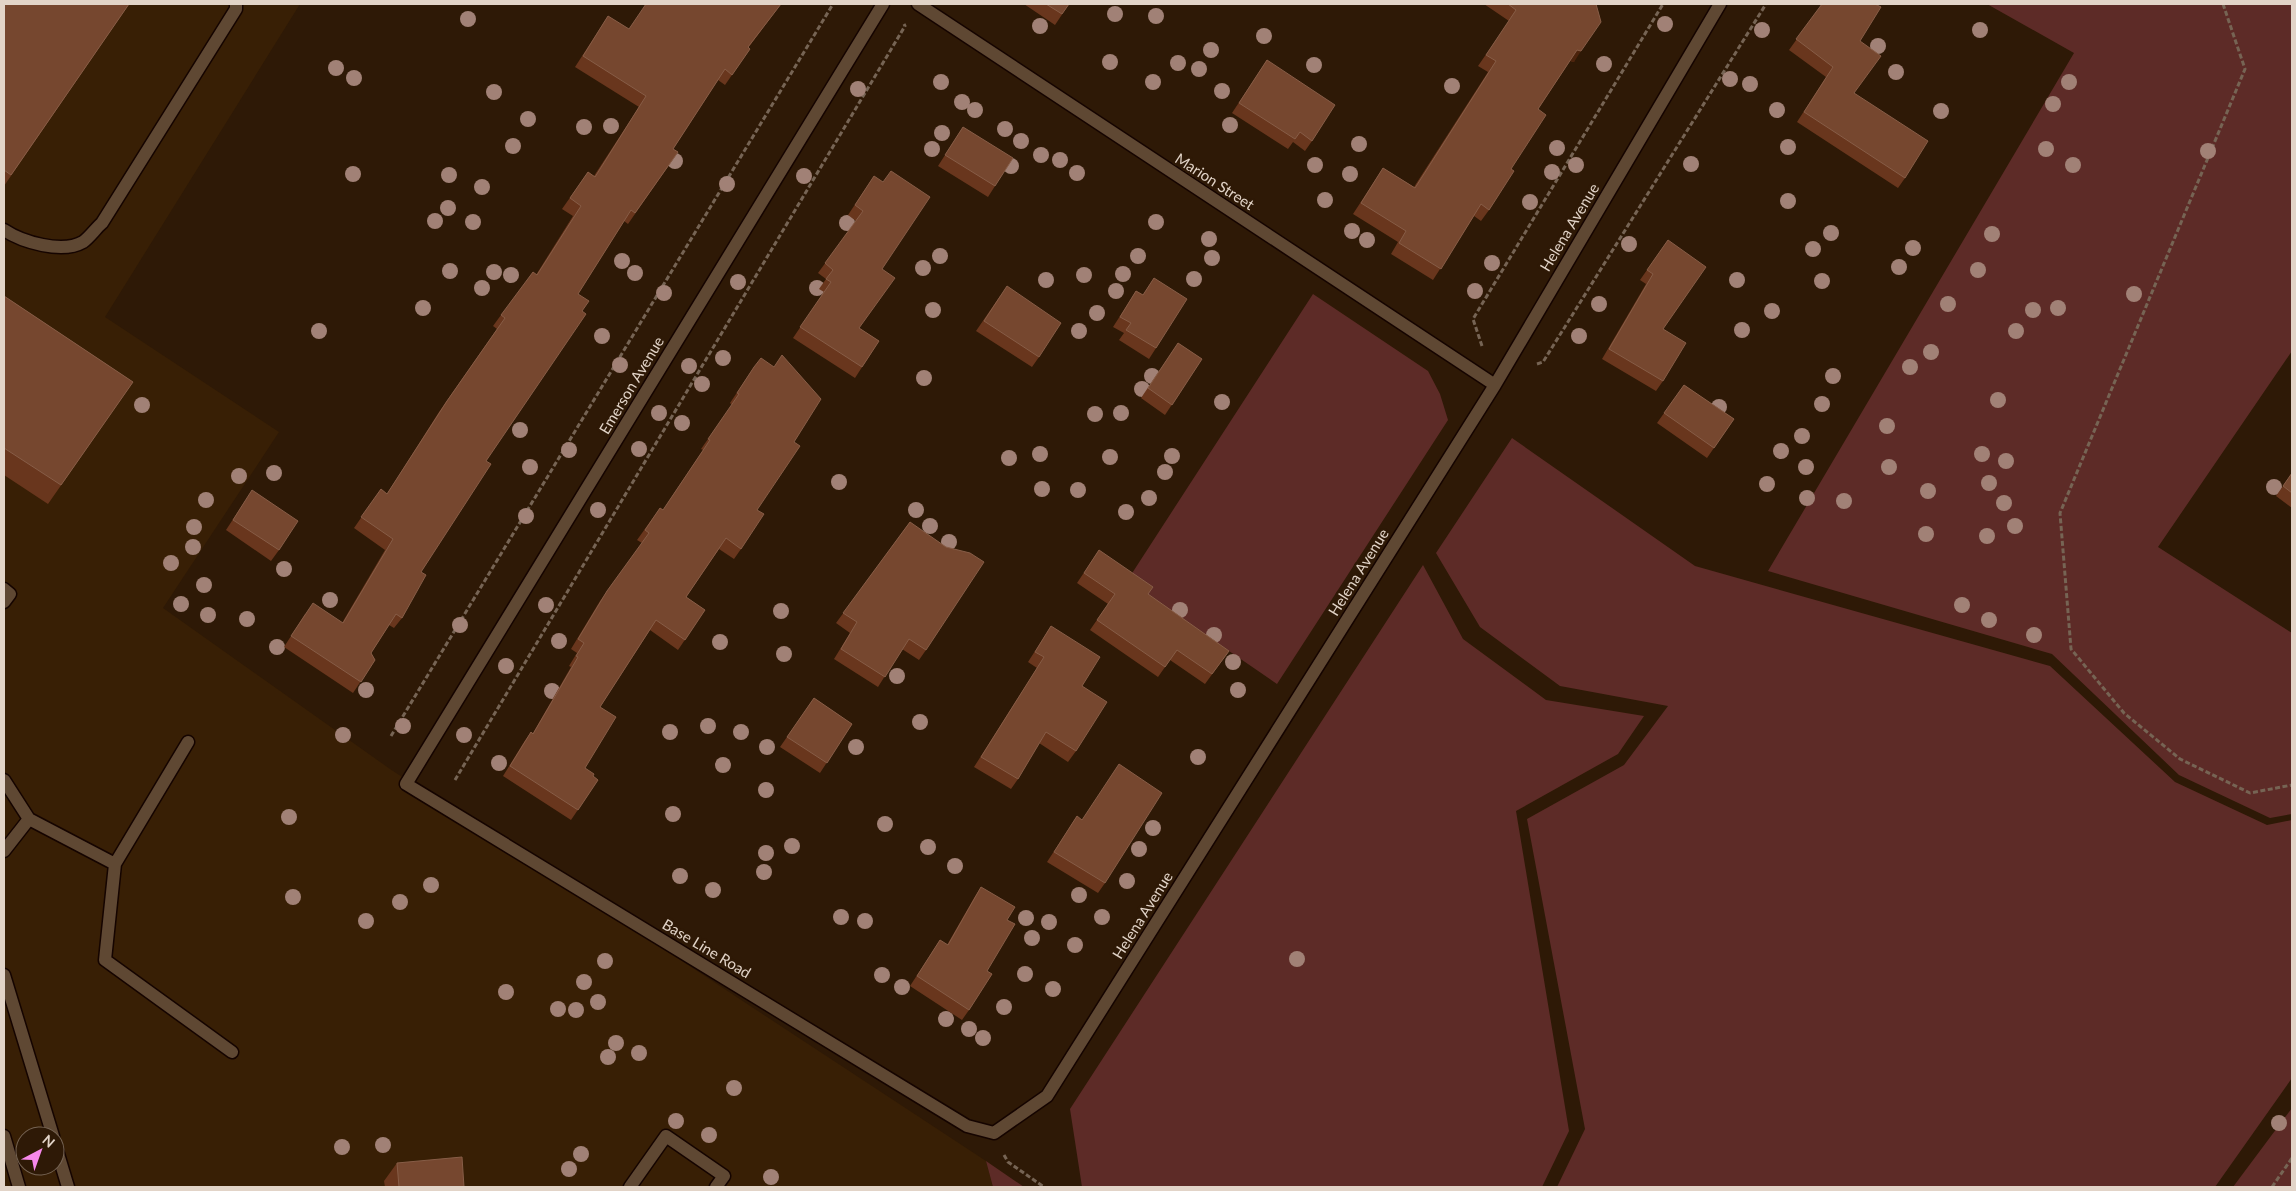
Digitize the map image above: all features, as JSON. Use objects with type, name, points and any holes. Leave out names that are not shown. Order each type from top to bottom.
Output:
[{"type":"street","points":[[4,230],[17,239],[56,247],[82,242],[102,222],[236,10],[236,4]]},
{"type":"street","name":"Emerson Avenue","points":[[406,784],[883,4]]},
{"type":"street","name":"Marion Street","points":[[918,4],[1495,386]]},
{"type":"street","name":"Helena Avenue","points":[[994,1133],[1047,1096],[1495,386],[1720,4]]},
{"type":"street","points":[[4,589],[10,594],[4,602]]},
{"type":"street","points":[[188,742],[115,864],[105,960],[232,1052]]},
{"type":"street","points":[[4,780],[29,819],[115,864]]},
{"type":"street","name":"Base Line Road","points":[[406,784],[967,1126],[994,1133]]},
{"type":"street","points":[[4,851],[29,819]]},
{"type":"street","points":[[4,975],[50,1126]]},
{"type":"street","points":[[4,1136],[19,1187]]},
{"type":"street","points":[[630,1187],[666,1136],[724,1176],[716,1187]]},
{"type":"path","points":[[391,736],[833,4]]},
{"type":"path","points":[[1495,386],[1473,319],[1663,4]]},
{"type":"path","points":[[1535,366],[1543,362],[1766,4]]},
{"type":"path","points":[[2222,4],[2244,69],[2060,513],[2071,649],[2124,713],[2180,758],[2250,793],[2292,785]]},
{"type":"path","points":[[455,780],[905,26],[902,19]]},
{"type":"path","points":[[994,1133],[1008,1162],[1044,1187]]},
{"type":"path","points":[[2272,1187],[2292,1158]]},
{"type":"shaded area","points":[[4,4],[300,4],[105,317],[279,432],[163,608],[390,769],[986,1161],[993,1187],[4,1187]]},
{"type":"shaded area","points":[[1987,4],[2292,4],[2292,351],[2158,547],[2292,633],[2292,814],[2270,818],[2179,775],[2052,654],[1768,571],[2074,53]]},
{"type":"shaded area","points":[[1313,294],[1428,371],[1440,394],[1448,420],[1277,684],[1127,581]]},
{"type":"shaded area","points":[[1512,438],[1695,566],[2050,666],[2175,782],[2267,825],[2292,820],[2292,1078],[2215,1187],[1557,1187],[1585,1129],[1527,819],[1624,765],[1668,706],[1560,686],[1480,627],[1436,553]]},
{"type":"shaded area","points":[[1423,565],[1463,639],[1546,700],[1644,716],[1618,754],[1516,811],[1569,1131],[1542,1187],[1082,1187],[1070,1109]]},
{"type":"shaded area","points":[[2292,1108],[2292,1187],[2233,1187]]},
{"type":"shaded area","points":[[986,1161],[1024,1187],[993,1187]]},
{"type":"building","points":[[4,4],[129,4],[11,175],[4,170]]},
{"type":"building","points":[[646,4],[781,4],[748,47],[750,49],[732,75],[725,69],[673,149],[678,152],[635,213],[631,210],[578,294],[589,301],[582,311],[586,314],[486,461],[491,464],[421,572],[426,575],[402,618],[396,614],[371,653],[375,660],[361,682],[291,636],[313,603],[343,623],[393,539],[361,517],[381,489],[387,494],[447,401],[505,318],[501,315],[533,272],[537,275],[581,206],[570,198],[588,172],[595,177],[646,96],[583,56],[608,16],[629,29]]},
{"type":"building","points":[[1046,4],[1069,4],[1062,14]]},
{"type":"building","points":[[1508,4],[1596,4],[1601,22],[1581,51],[1577,50],[1538,109],[1546,115],[1511,169],[1514,171],[1489,210],[1481,204],[1441,269],[1399,243],[1406,231],[1361,203],[1383,168],[1415,188],[1496,61],[1486,55],[1516,10]]},
{"type":"building","points":[[1822,4],[1875,4],[1881,7],[1860,41],[1881,56],[1854,93],[1928,141],[1905,178],[1804,112],[1833,67],[1796,39]]},
{"type":"building","points":[[1267,60],[1335,105],[1312,141],[1300,132],[1295,139],[1239,103]]},
{"type":"building","points":[[963,127],[1013,158],[995,186],[945,155]]},
{"type":"building","points":[[891,171],[930,197],[882,269],[895,278],[859,328],[879,341],[862,367],[800,327],[831,282],[826,279],[833,270],[825,263],[863,211],[855,205],[874,176],[883,182]]},
{"type":"building","points":[[1668,240],[1706,267],[1663,329],[1686,343],[1663,381],[1609,349],[1653,274],[1647,270]]},
{"type":"building","points":[[1154,278],[1187,299],[1156,348],[1126,330],[1131,323],[1120,317],[1136,291],[1143,295]]},
{"type":"building","points":[[1007,286],[1061,323],[1039,357],[984,321]]},
{"type":"building","points":[[4,296],[133,382],[61,485],[4,448]]},
{"type":"building","points":[[1178,343],[1202,359],[1172,405],[1148,388]]},
{"type":"building","points":[[782,355],[821,399],[794,442],[800,446],[757,510],[764,514],[741,549],[726,538],[686,597],[705,610],[685,640],[656,620],[600,707],[616,717],[585,768],[594,774],[593,776],[598,780],[578,810],[510,766],[531,732],[533,734],[578,657],[576,656],[584,643],[578,639],[607,591],[649,533],[645,530],[660,508],[663,510],[710,440],[708,439],[761,358],[774,367]]},
{"type":"building","points":[[1684,385],[1734,419],[1714,448],[1664,413]]},
{"type":"building","points":[[2292,473],[2292,493],[2283,486]]},
{"type":"building","points":[[252,490],[298,521],[279,550],[233,520]]},
{"type":"building","points":[[910,522],[946,547],[970,553],[984,562],[926,650],[909,639],[885,677],[841,649],[857,622],[843,613]]},
{"type":"building","points":[[1099,550],[1153,587],[1148,594],[1229,651],[1212,674],[1177,650],[1165,667],[1097,620],[1115,594],[1084,573]]},
{"type":"building","points":[[1051,626],[1100,657],[1082,686],[1107,702],[1076,751],[1046,732],[1018,779],[981,757],[1044,657],[1035,652]]},
{"type":"building","points":[[814,698],[852,724],[827,763],[787,737]]},
{"type":"building","points":[[1119,764],[1162,793],[1105,883],[1054,852],[1077,816],[1082,820]]},
{"type":"building","points":[[981,887],[1015,907],[1007,920],[1015,924],[987,971],[992,974],[969,1010],[917,976],[940,940],[948,945]]},
{"type":"building","points":[[462,1157],[464,1187],[399,1187],[397,1163]]}]
